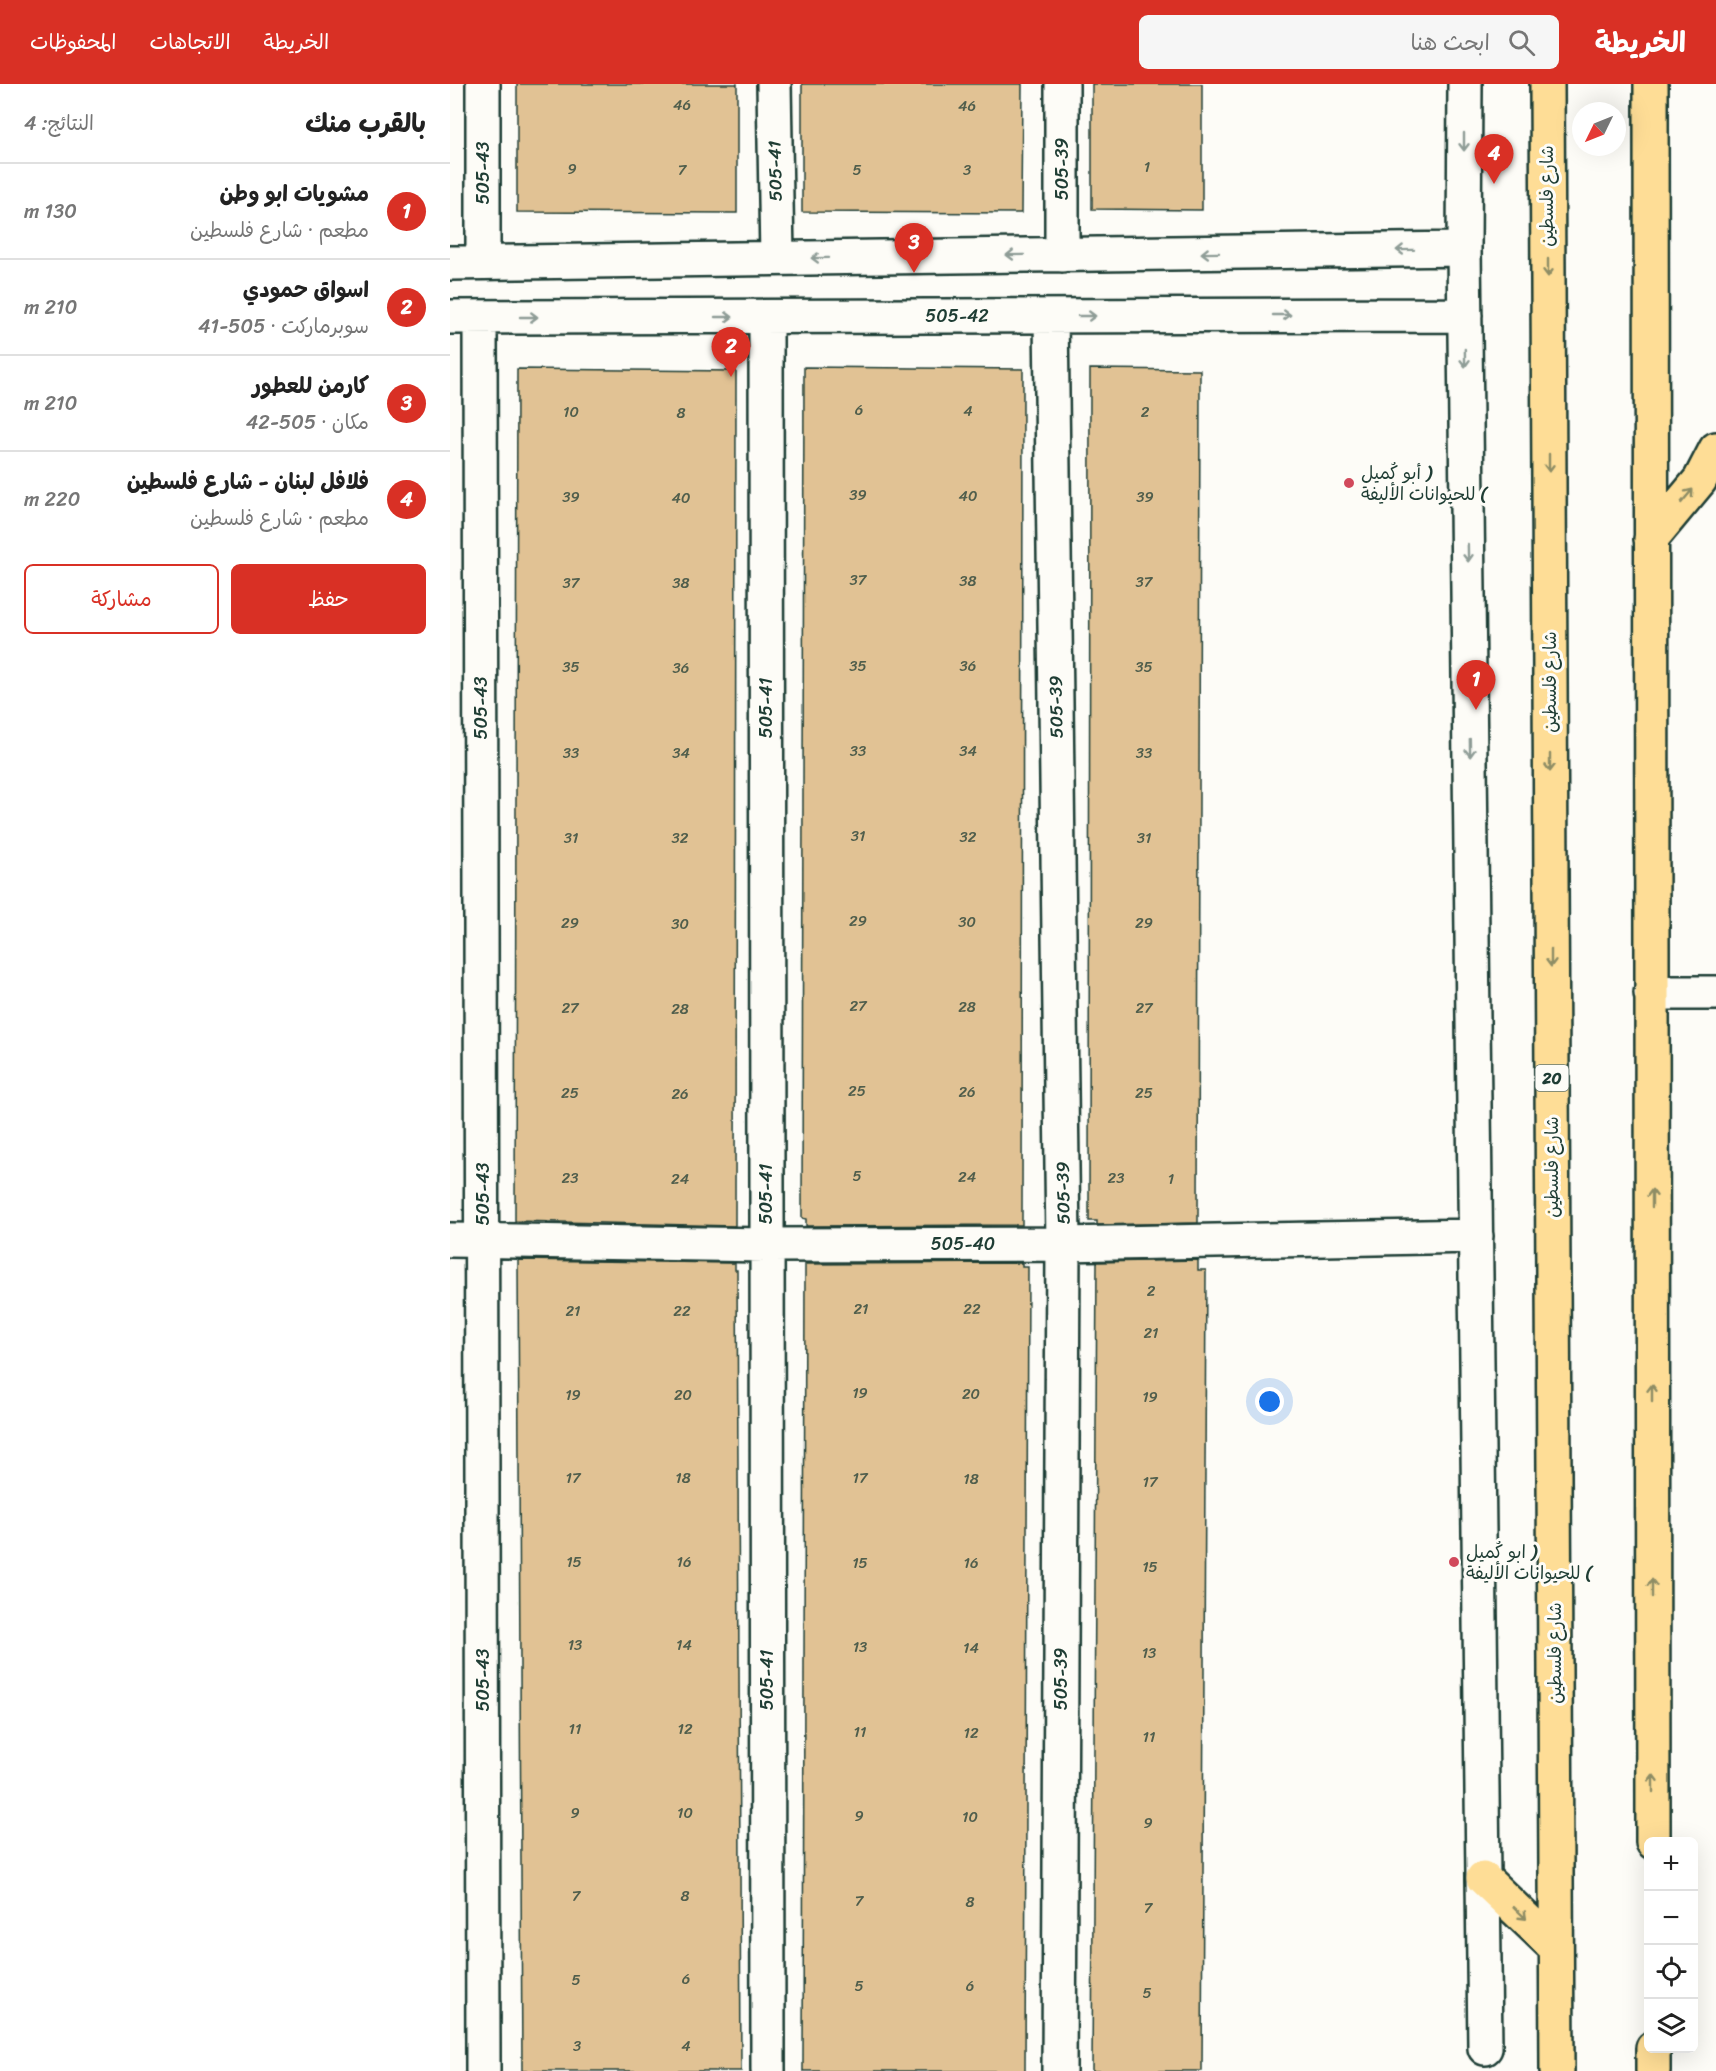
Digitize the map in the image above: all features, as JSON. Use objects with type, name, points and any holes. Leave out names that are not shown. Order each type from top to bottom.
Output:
[{"type":"main road","name":"شارع فلسطين","points":[[1547,84],[1557,2071]]},
{"type":"main road","points":[[1651,84],[1653,1837]]},
{"type":"main road","points":[[1651,539],[1700,480],[1716,449]]},
{"type":"main road","points":[[1483,1878],[1556,1948]]},
{"type":"main road","points":[[1653,2053],[1653,2071]]},
{"type":"street","name":"505-43","points":[[483,84],[483,262]]},
{"type":"street","name":"505-41","points":[[774,84],[777,258]]},
{"type":"street","name":"505-39","points":[[1062,84],[1062,255]]},
{"type":"street","points":[[1465,84],[1464,249],[1485,2048]]},
{"type":"street","points":[[450,263],[1464,249]]},
{"type":"street","name":"505-42","points":[[465,317],[1465,315]]},
{"type":"street","name":"505-41","points":[[766,316],[768,2071]]},
{"type":"street","name":"505-39","points":[[1051,316],[1063,1244],[1059,2071]]},
{"type":"street","name":"505-43","points":[[465,317],[483,1240],[483,2071]]},
{"type":"street","points":[[1651,993],[1716,993]]},
{"type":"street","name":"505-40","points":[[450,1240],[766,1245],[1063,1244],[1476,1236]]},
{"type":"building","points":[[517,84],[737,84],[737,213],[517,212]]},
{"type":"building","points":[[802,84],[1022,84],[1021,213],[802,212]]},
{"type":"building","points":[[1092,84],[1202,84],[1202,210],[1092,209]]},
{"type":"building","points":[[804,367],[1023,369],[1022,1225],[806,1226],[806,1219],[802,1218]]},
{"type":"building","points":[[517,369],[736,371],[735,1226],[515,1221]]},
{"type":"building","points":[[1090,369],[1200,370],[1198,1223],[1097,1225],[1097,1221],[1089,1221]]},
{"type":"building","points":[[518,1260],[735,1263],[735,1270],[737,1270],[741,2071],[522,2071]]},
{"type":"building","points":[[1198,1260],[1198,1270],[1206,1270],[1202,2071],[1092,2071],[1097,1262]]},
{"type":"building","points":[[1022,1263],[1022,1267],[1028,1267],[1025,2071],[803,2071],[805,1264]]},
{"type":"place","name":"فلافل لبنان - شارع فلسطين","points":[[1494,184]]},
{"type":"place","name":"كارمن للعطور","points":[[914,273]]},
{"type":"place","name":"اسواق حمودي","points":[[731,377]]},
{"type":"place","name":"أبو كُميل ) للحيوانات الأليفة (","points":[[1349,483]]},
{"type":"place","name":"مشويات ابو وطن","points":[[1476,710]]},
{"type":"place","name":"ابو كُميل ) للحيوانات الأليفة (","points":[[1454,1562]]}]
